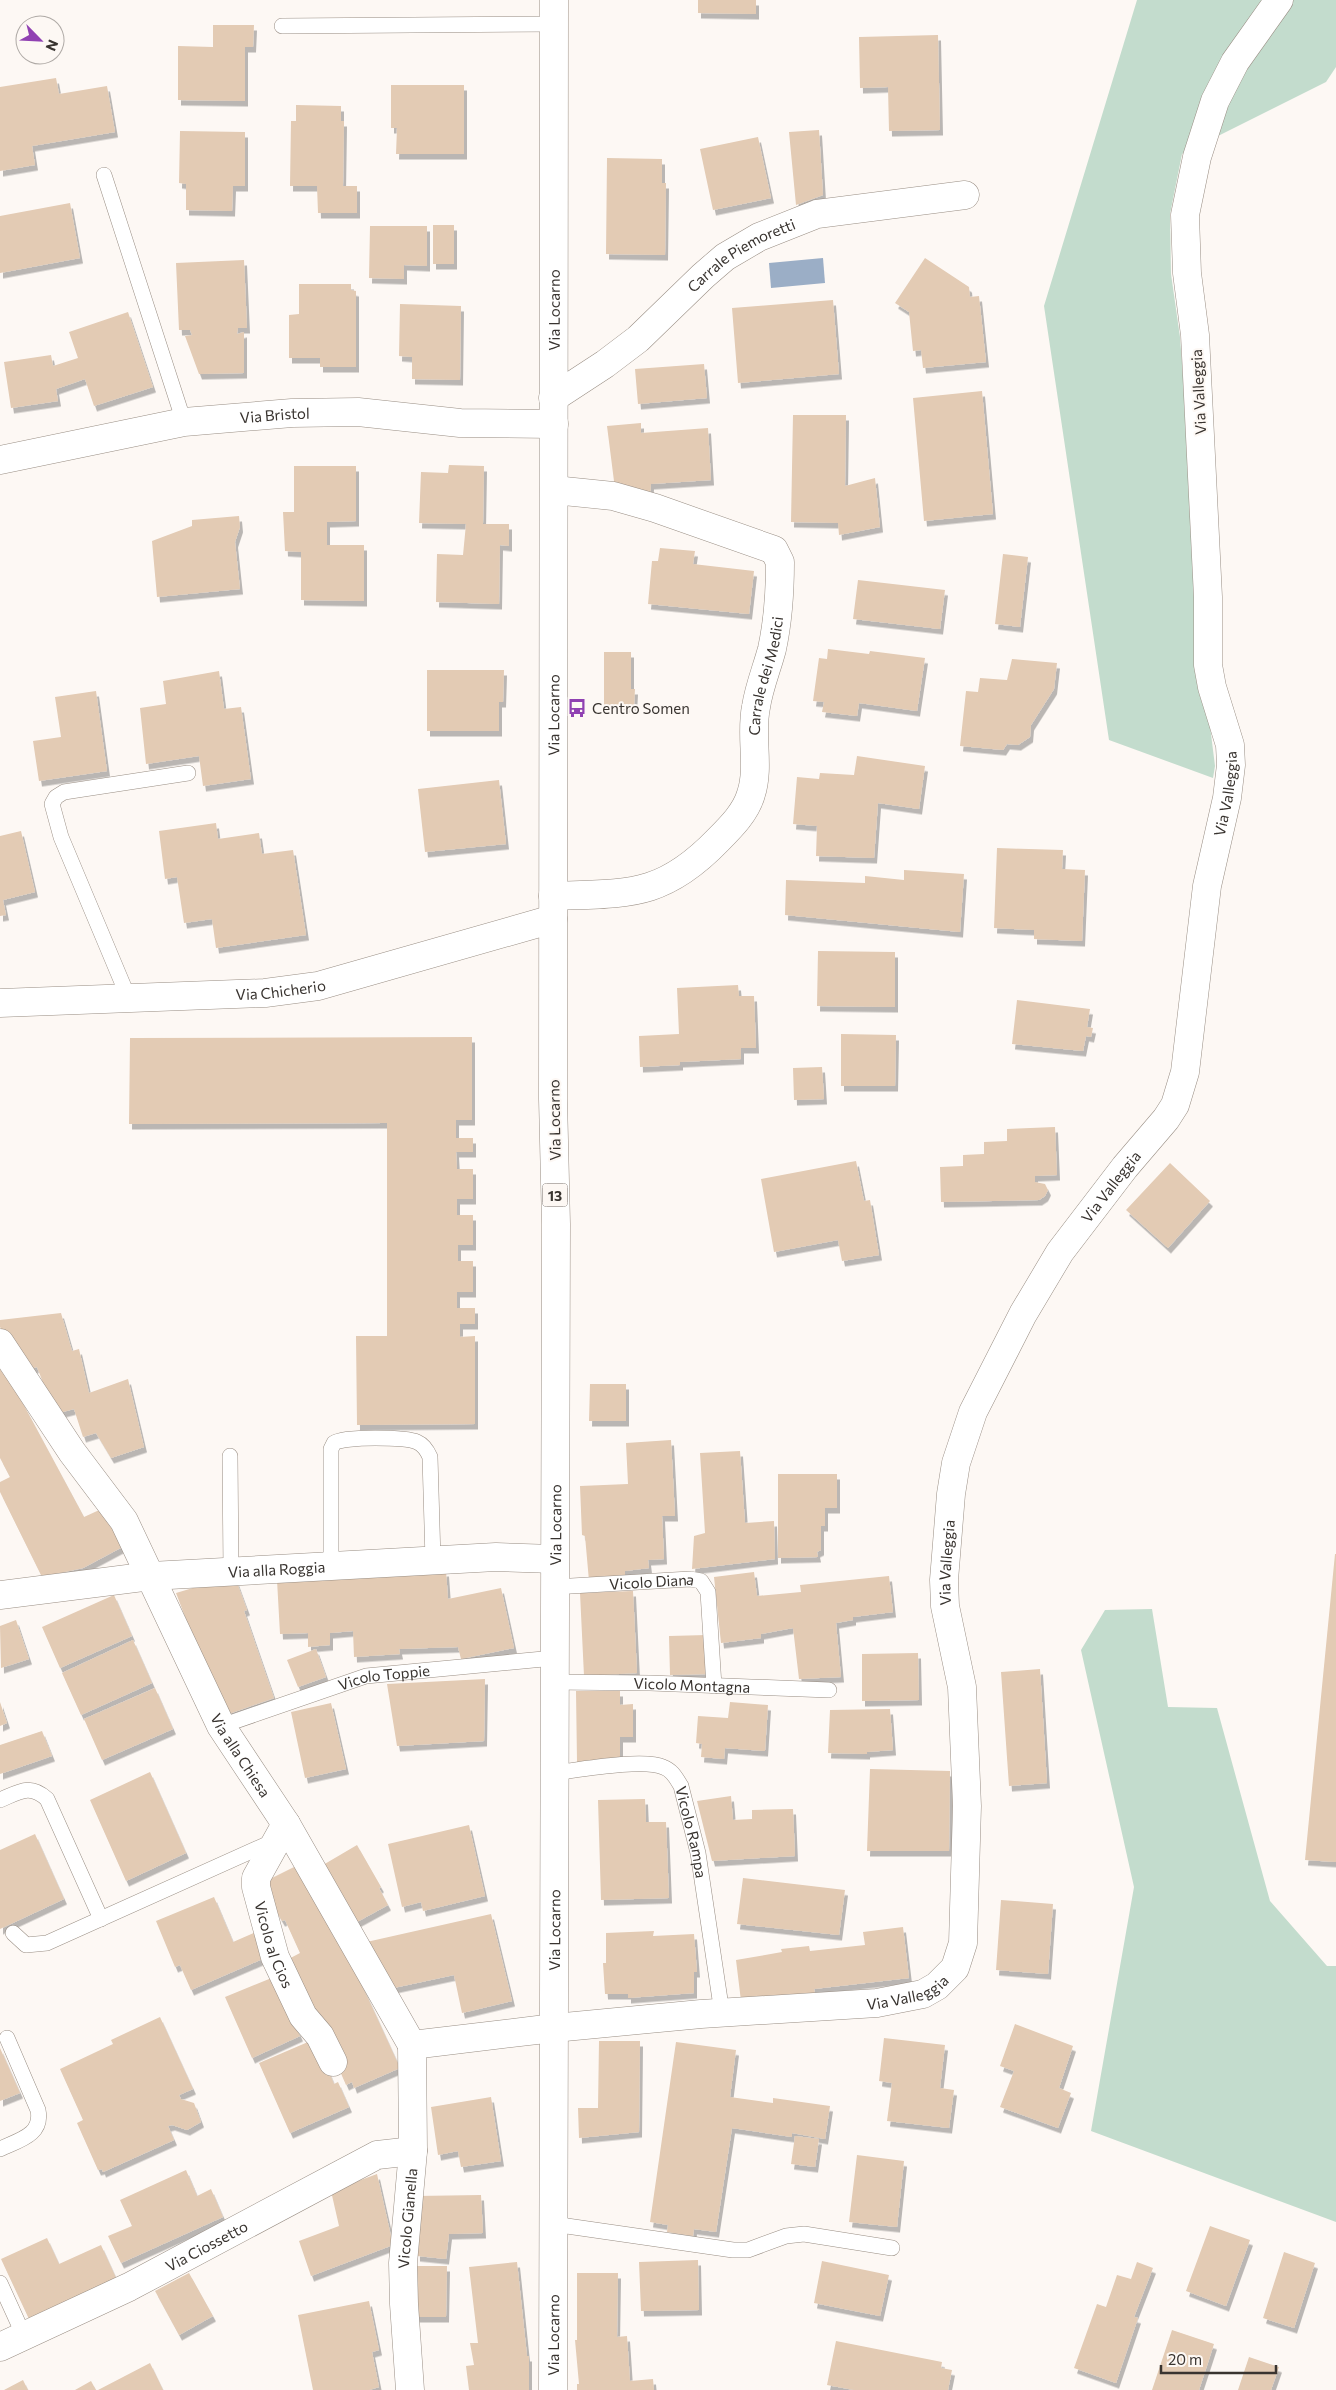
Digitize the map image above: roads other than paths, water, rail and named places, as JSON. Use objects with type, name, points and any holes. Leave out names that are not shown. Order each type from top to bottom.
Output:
[{"type":"street","name":"Via Valleggia","points":[[554,2028],[902,1999],[923,1994],[937,1986],[955,1968],[960,1956],[963,1943],[966,1891],[966,1746],[962,1687],[945,1606],[944,1580],[951,1494],[956,1463],[973,1412],[1024,1314],[1060,1252],[1125,1167],[1166,1119],[1175,1105],[1185,1072],[1207,886],[1227,798],[1231,765],[1230,745],[1212,687],[1208,665],[1208,587],[1194,335],[1187,273],[1185,215],[1196,157],[1215,101],[1235,62],[1279,0]]},
{"type":"street","name":"Via Locarno","points":[[553,2390],[556,1224],[553,907],[554,12]]},
{"type":"street","name":"Carrale Piemoretti","points":[[553,411],[631,344],[710,270],[725,258],[759,237],[817,214],[965,195]]},
{"type":"street","name":"Via Bristol","points":[[0,460],[184,422],[292,413],[330,412],[376,414],[460,423],[553,411]]},
{"type":"street","name":"Carrale dei Medici","points":[[553,907],[653,888],[682,871],[709,850],[742,812],[752,793],[755,708],[772,647],[780,562],[774,550],[655,508],[612,496],[554,490]]},
{"type":"street","name":"Via Chicherio","points":[[0,1003],[265,994],[318,986],[553,907]]},
{"type":"street","name":"Via alla Chiesa","points":[[0,1343],[66,1444],[124,1521],[221,1726],[282,1832],[412,2045]]},
{"type":"street","name":"Via alla Roggia","points":[[0,1595],[151,1576],[496,1557],[554,1559]]},
{"type":"street","name":"Vicolo al Cios","points":[[282,1832],[256,1878],[256,1887],[275,1957],[303,2016],[320,2036],[333,2062]]},
{"type":"street","points":[[412,2045],[554,2028]]},
{"type":"street","name":"Vicolo Gianella","points":[[410,2390],[403,2263],[413,2151],[412,2045]]},
{"type":"street","name":"Via Ciossetto","points":[[12,2342],[129,2288],[377,2155],[413,2151]]},
{"type":"lane","points":[[282,26],[554,12]]},
{"type":"lane","points":[[104,176],[184,422]]},
{"type":"lane","points":[[129,999],[61,838],[52,804],[56,796],[64,792],[188,773]]},
{"type":"lane","points":[[332,1567],[331,1449],[334,1443],[346,1439],[410,1440],[416,1441],[428,1450],[430,1457],[433,1560]]},
{"type":"lane","points":[[230,1456],[231,1571]]},
{"type":"lane","name":"Vicolo Diana","points":[[554,1587],[690,1579],[701,1581],[708,1592],[714,1686]]},
{"type":"lane","name":"Vicolo Toppie","points":[[221,1726],[366,1676],[554,1670]]},
{"type":"lane","name":"Vicolo Montagna","points":[[554,1670],[650,1683],[830,1690]]},
{"type":"lane","name":"Vicolo Rampa","points":[[554,1773],[642,1764],[661,1766],[670,1770],[681,1786],[698,1854],[722,2013]]},
{"type":"lane","points":[[0,1800],[31,1789],[40,1792],[47,1799],[101,1919]]},
{"type":"lane","points":[[13,1933],[26,1945],[34,1946],[47,1943],[282,1832]]},
{"type":"lane","points":[[0,2149],[29,2136],[37,2128],[40,2119],[38,2110],[7,2038]]},
{"type":"lane","points":[[553,2224],[734,2250],[748,2250],[786,2236],[804,2234],[892,2248]]},
{"type":"lane","points":[[0,2284],[12,2342]]},
{"type":"water","points":[[823,258],[825,283],[771,288],[769,263]]},
{"type":"place","name":"Centro Somen","points":[[577,708]]}]
